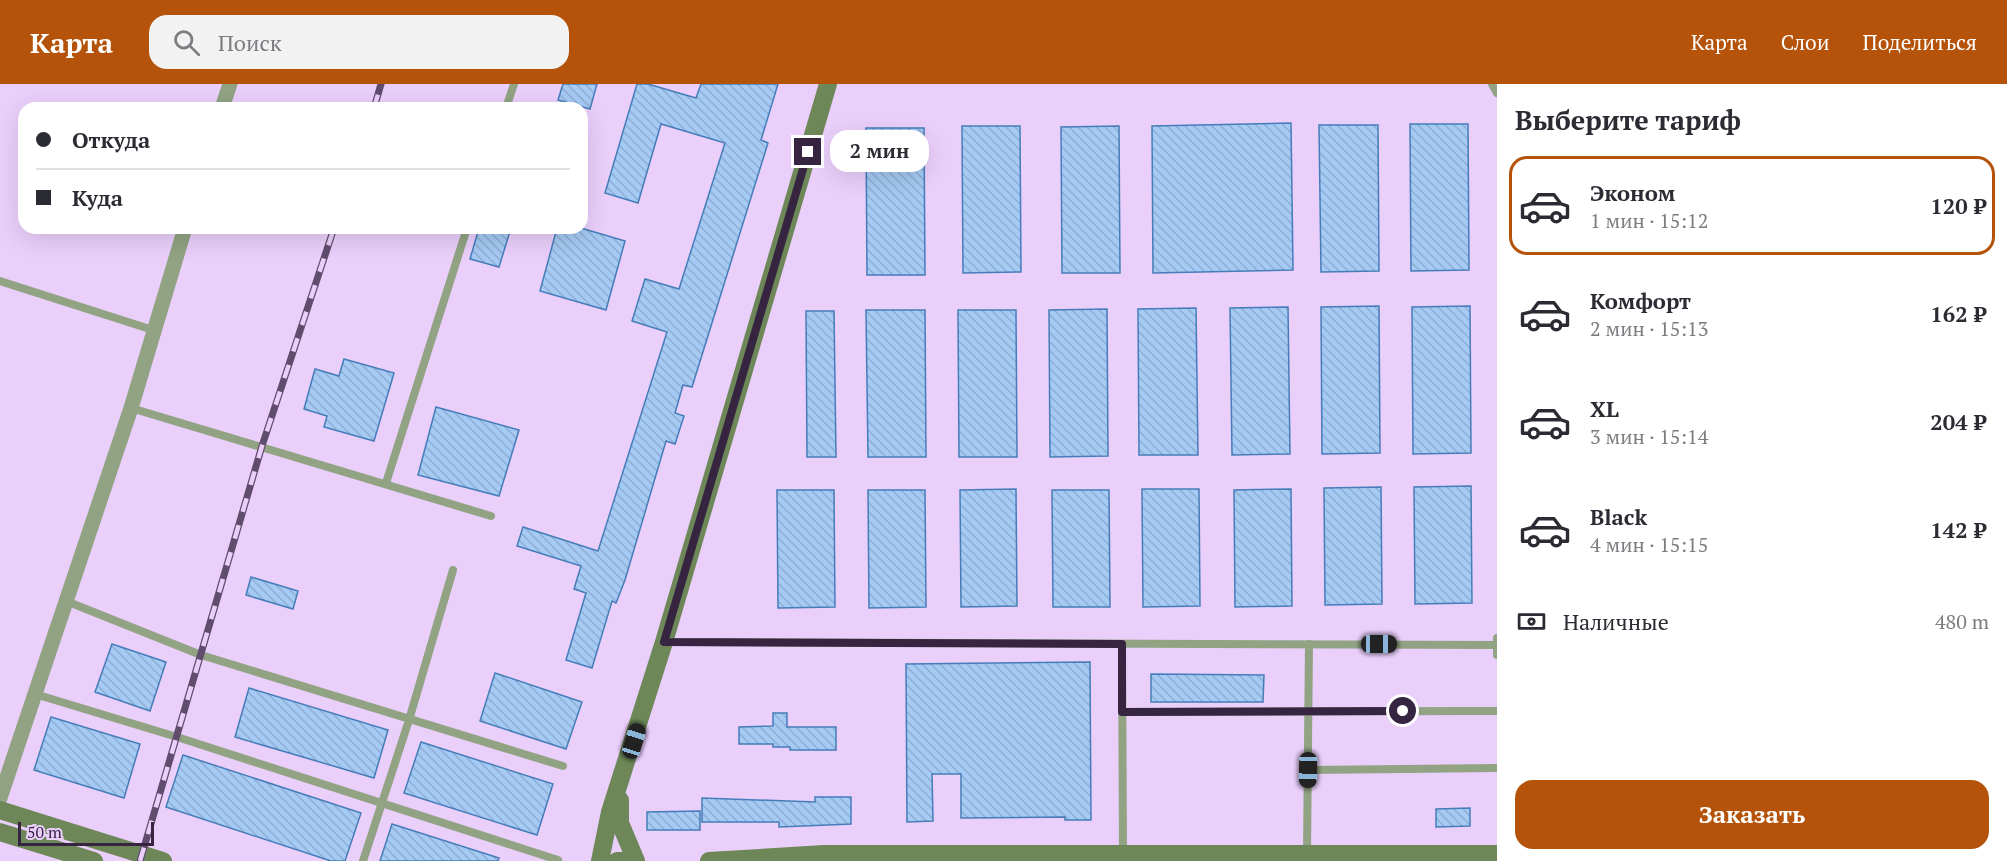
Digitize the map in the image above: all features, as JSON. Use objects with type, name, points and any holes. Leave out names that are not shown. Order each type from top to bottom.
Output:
[{"type":"street","points":[[224,102],[230,84]]},
{"type":"street","points":[[600,861],[610,812],[664,642],[828,84]]},
{"type":"street","points":[[0,798],[130,408],[183,234]]},
{"type":"street","points":[[617,861],[635,861],[620,823],[622,777]]},
{"type":"street","points":[[0,810],[163,861]]},
{"type":"street","points":[[0,832],[93,861]]},
{"type":"street","points":[[709,861],[824,854],[1123,858],[1497,854]]},
{"type":"lane","points":[[508,102],[513,84]]},
{"type":"lane","points":[[1492,84],[1497,93]]},
{"type":"lane","points":[[386,483],[465,234]]},
{"type":"lane","points":[[0,281],[153,330]]},
{"type":"lane","points":[[130,408],[491,516]]},
{"type":"lane","points":[[363,861],[409,720],[453,570]]},
{"type":"lane","points":[[66,601],[201,655],[563,766]]},
{"type":"lane","points":[[1497,638],[1497,655]]},
{"type":"lane","points":[[664,642],[1497,645]]},
{"type":"lane","points":[[1122,644],[1123,858]]},
{"type":"lane","points":[[1306,855],[1309,644]]},
{"type":"lane","points":[[35,694],[558,860]]},
{"type":"lane","points":[[1122,712],[1497,711]]},
{"type":"lane","points":[[1308,770],[1497,768]]},
{"type":"building","points":[[563,84],[597,84],[590,109],[588,102],[558,100]]},
{"type":"building","points":[[637,84],[648,84],[696,98],[701,84],[778,84],[761,140],[768,143],[692,387],[683,385],[675,413],[684,416],[675,444],[666,441],[625,580],[616,603],[612,601],[592,668],[566,660],[586,593],[574,589],[581,566],[517,546],[523,527],[598,551],[667,332],[632,321],[645,279],[679,289],[725,143],[661,124],[638,203],[605,193]]},
{"type":"building","points":[[1291,123],[1293,270],[1153,273],[1152,126]]},
{"type":"building","points":[[1410,124],[1468,124],[1469,270],[1411,271]]},
{"type":"building","points":[[1319,125],[1378,125],[1379,271],[1321,272]]},
{"type":"building","points":[[962,126],[1020,126],[1021,272],[963,273]]},
{"type":"building","points":[[1119,126],[1120,273],[1062,273],[1061,127]]},
{"type":"building","points":[[866,128],[924,128],[925,275],[867,275]]},
{"type":"building","points":[[588,230],[625,241],[606,310],[540,291],[555,234],[588,234]]},
{"type":"building","points":[[477,234],[509,234],[499,267],[470,259]]},
{"type":"building","points":[[1379,306],[1380,453],[1322,454],[1321,307]]},
{"type":"building","points":[[1470,306],[1471,453],[1413,454],[1412,307]]},
{"type":"building","points":[[1288,307],[1290,454],[1232,455],[1230,308]]},
{"type":"building","points":[[1196,308],[1198,455],[1139,455],[1138,309]]},
{"type":"building","points":[[1107,309],[1108,456],[1050,457],[1049,310]]},
{"type":"building","points":[[866,310],[925,310],[926,457],[868,457]]},
{"type":"building","points":[[958,310],[1016,310],[1017,457],[959,457]]},
{"type":"building","points":[[806,311],[834,311],[836,457],[807,457]]},
{"type":"building","points":[[344,359],[394,373],[374,441],[324,427],[327,416],[304,409],[315,369],[339,376]]},
{"type":"building","points":[[436,407],[519,430],[499,496],[418,475]]},
{"type":"building","points":[[1471,486],[1472,603],[1415,604],[1414,487]]},
{"type":"building","points":[[1381,487],[1382,604],[1325,605],[1324,488]]},
{"type":"building","points":[[1016,489],[1017,606],[961,607],[960,490]]},
{"type":"building","points":[[1142,489],[1199,489],[1200,606],[1143,607]]},
{"type":"building","points":[[1291,489],[1292,606],[1235,607],[1234,490]]},
{"type":"building","points":[[777,490],[834,490],[835,607],[778,608]]},
{"type":"building","points":[[868,490],[925,490],[926,607],[869,608]]},
{"type":"building","points":[[1052,490],[1109,490],[1110,607],[1053,607]]},
{"type":"building","points":[[251,577],[298,591],[293,609],[246,595]]},
{"type":"building","points":[[112,644],[166,662],[150,711],[95,692]]},
{"type":"building","points":[[1090,662],[1091,820],[1065,820],[1065,817],[961,818],[961,774],[932,774],[933,821],[907,822],[906,664]]},
{"type":"building","points":[[495,673],[582,702],[566,749],[480,721]]},
{"type":"building","points":[[1151,674],[1264,675],[1263,702],[1151,702]]},
{"type":"building","points":[[249,688],[388,730],[374,778],[235,737]]},
{"type":"building","points":[[773,713],[787,713],[787,727],[836,727],[836,750],[790,750],[790,747],[773,747],[773,744],[739,744],[739,727],[773,726]]},
{"type":"building","points":[[51,717],[140,744],[124,798],[34,770]]},
{"type":"building","points":[[421,742],[553,784],[537,835],[404,793]]},
{"type":"building","points":[[183,755],[361,813],[345,861],[331,861],[166,807]]},
{"type":"building","points":[[815,797],[851,797],[851,824],[779,827],[779,822],[702,822],[702,798],[815,802]]},
{"type":"building","points":[[1470,808],[1470,826],[1436,827],[1436,809]]},
{"type":"building","points":[[700,811],[700,830],[647,830],[647,812]]},
{"type":"building","points":[[392,824],[499,858],[498,861],[380,861]]},
{"type":"railway","points":[[376,102],[381,84]]},
{"type":"railway","points":[[140,861],[262,446],[332,234]]},
{"type":"route","points":[[808,152],[664,642],[1122,644],[1122,712],[1403,711]]}]
